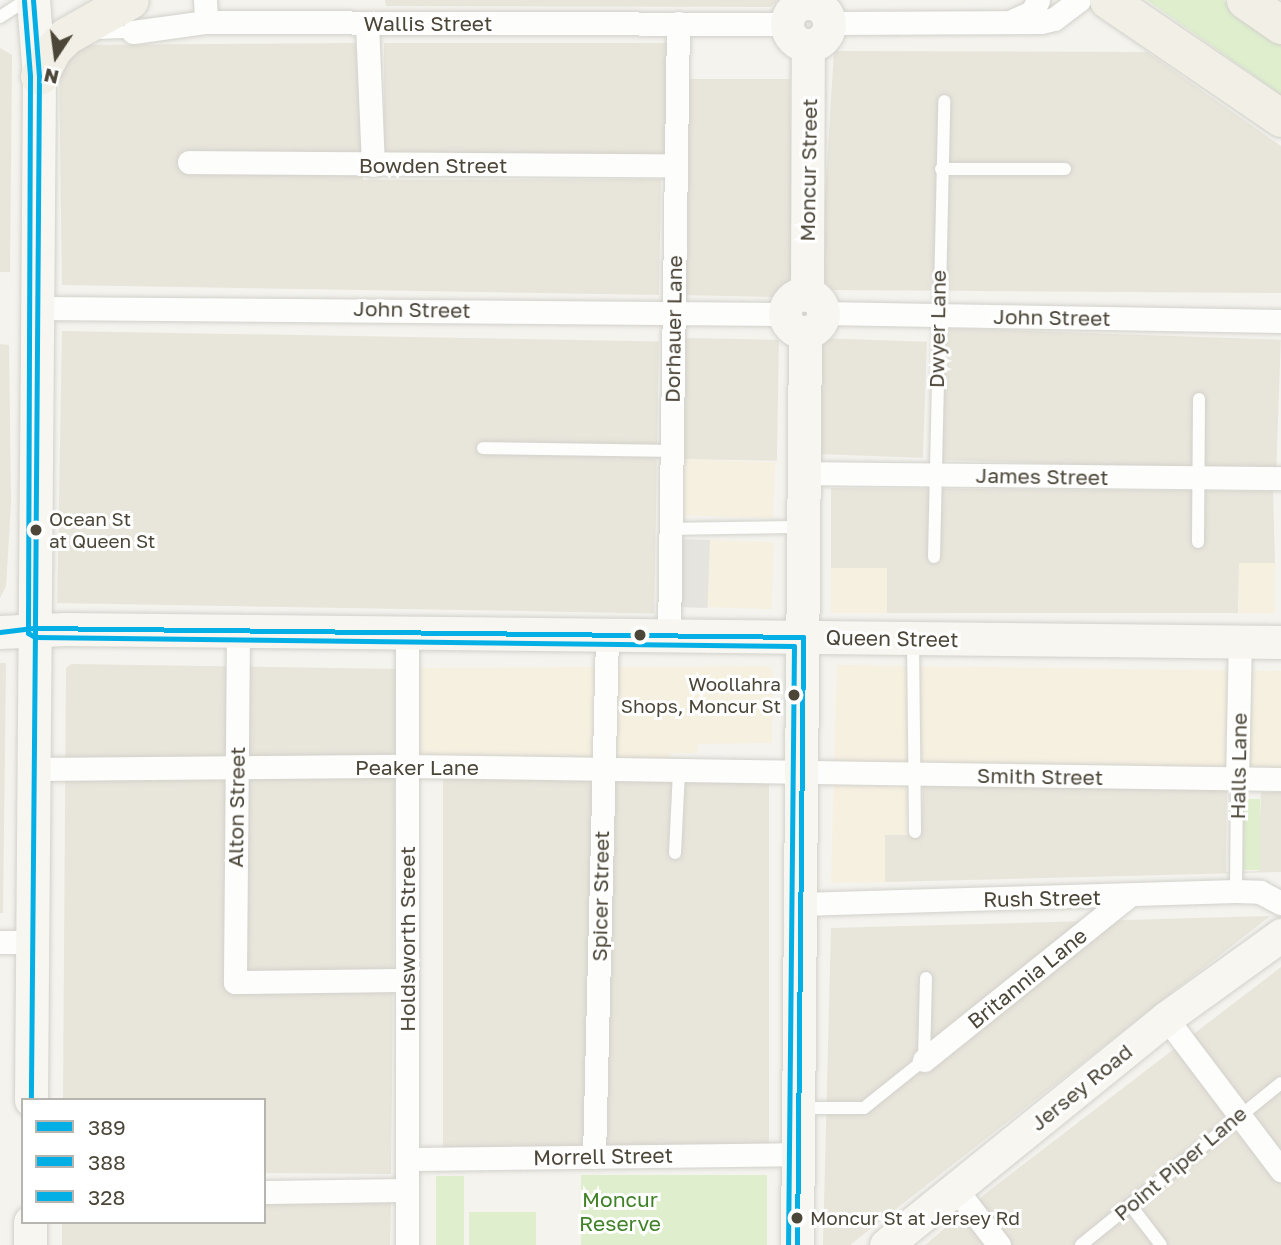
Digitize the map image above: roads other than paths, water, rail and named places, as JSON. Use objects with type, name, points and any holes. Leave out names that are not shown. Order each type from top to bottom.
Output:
[{"type":"main road","points":[[1108,0],[1281,118]]},
{"type":"main road","points":[[1245,0],[1281,25]]},
{"type":"main road","points":[[39,76],[53,49],[71,33],[132,16]]},
{"type":"street","points":[[31,1098],[16,942],[34,769],[39,76],[33,0]]},
{"type":"street","points":[[1014,20],[1031,12],[1038,0]]},
{"type":"street","name":"Wallis Street","points":[[132,16],[205,11],[367,23],[1014,20],[1054,19],[1079,0]]},
{"type":"street","name":"Moncur Street","points":[[797,1245],[800,1154],[799,771],[803,637],[808,19]]},
{"type":"street","points":[[367,23],[373,165]]},
{"type":"street","name":"Dorhauer Lane","points":[[669,636],[678,23]]},
{"type":"street","name":"Bowden Street","points":[[190,162],[676,165]]},
{"type":"street","name":"John Street","points":[[39,308],[673,312],[1281,321]]},
{"type":"street","name":"James Street","points":[[803,473],[1281,478]]},
{"type":"street","name":"Queen Street","points":[[0,632],[35,628],[1281,642]]},
{"type":"street","name":"Alton Street","points":[[238,631],[235,982],[407,981]]},
{"type":"street","name":"Holdsworth Street","points":[[407,632],[407,1245]]},
{"type":"street","name":"Spicer Street","points":[[594,1157],[607,635]]},
{"type":"street","name":"Halls Lane","points":[[1237,780],[1240,641]]},
{"type":"street","name":"Peaker Lane","points":[[34,769],[408,766],[603,771],[799,771]]},
{"type":"street","name":"Smith Street","points":[[799,771],[1281,779]]},
{"type":"street","name":"Rush Street","points":[[800,904],[1236,891],[1260,892],[1281,903]]},
{"type":"street","name":"Britannia Lane","points":[[924,1060],[1129,896]]},
{"type":"street","name":"Jersey Road","points":[[886,1245],[1166,1018],[1281,935]]},
{"type":"street","points":[[1166,1018],[1281,1170]]},
{"type":"street","name":"Morrell Street","points":[[407,1158],[800,1154]]},
{"type":"street","points":[[955,1188],[999,1245]]},
{"type":"street","points":[[266,1192],[407,1190]]},
{"type":"street","points":[[30,1224],[30,1245]]},
{"type":"lane","points":[[0,17],[26,0]]},
{"type":"lane","name":"Dwyer Lane","points":[[934,557],[944,101]]},
{"type":"lane","points":[[941,169],[1065,169]]},
{"type":"lane","points":[[1198,542],[1199,399]]},
{"type":"lane","points":[[483,448],[671,451]]},
{"type":"lane","points":[[670,529],[803,527]]},
{"type":"lane","points":[[913,638],[915,832]]},
{"type":"lane","points":[[675,853],[679,771]]},
{"type":"lane","name":"Halls Lane","points":[[1236,891],[1237,780]]},
{"type":"lane","points":[[924,1060],[926,978]]},
{"type":"lane","name":"Britannia Lane","points":[[800,1108],[863,1108],[924,1060]]},
{"type":"lane","name":"Point Piper Lane","points":[[1081,1245],[1239,1114],[1281,1083]]},
{"type":"lane","points":[[1131,1206],[1161,1245]]},
{"type":"place","name":"Ocean St at Queen St","points":[[36,530]]},
{"type":"place","name":"Woollahra Shops, Moncur St","points":[[794,695]]},
{"type":"place","name":"Moncur St at Jersey Rd","points":[[797,1218]]},
{"type":"park label","name":"Moncur Reserve","points":[[620,1211]]}]
